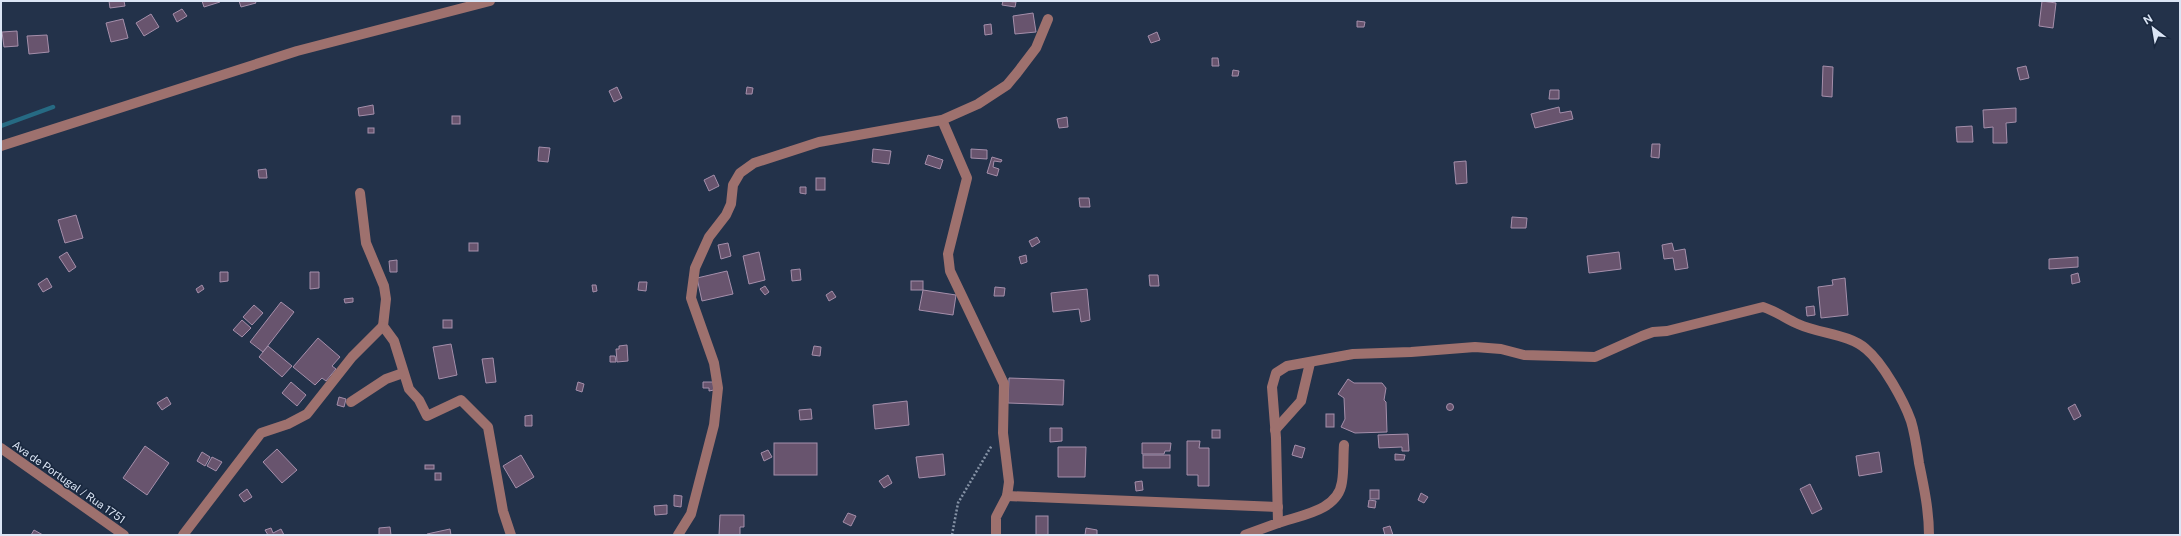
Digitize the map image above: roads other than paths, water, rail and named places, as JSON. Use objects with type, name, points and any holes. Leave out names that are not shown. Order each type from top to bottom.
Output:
[{"type":"street","points":[[1,146],[297,51],[490,1]]},
{"type":"street","points":[[678,535],[691,514],[714,425],[718,388],[714,363],[691,298],[695,268],[709,237],[726,215],[731,204],[733,185],[740,173],[754,163],[819,142],[942,120],[978,104],[1007,85],[1036,48],[1048,19]]},
{"type":"street","points":[[942,120],[967,178],[948,254],[950,271],[1002,376],[1004,384],[1003,425],[1009,482],[1007,496],[996,516],[996,535]]},
{"type":"street","points":[[183,535],[261,433],[288,424],[307,414],[352,357],[383,326],[386,299],[384,286],[366,243],[360,193]]},
{"type":"street","points":[[1278,523],[1272,387],[1276,373],[1287,366],[1354,354],[1411,352],[1475,347],[1501,349],[1524,355],[1595,357],[1653,332],[1667,330],[1752,309],[1769,309],[1820,333],[1850,340],[1866,349],[1878,363],[1897,392],[1911,421],[1929,518],[1929,535]]},
{"type":"street","points":[[383,326],[394,341],[409,389],[419,400],[427,416],[461,400],[488,427],[503,511],[511,535]]},
{"type":"street","points":[[1275,430],[1301,401],[1310,363]]},
{"type":"street","points":[[351,402],[386,379],[403,373]]},
{"type":"street","points":[[1245,535],[1326,506],[1338,496],[1342,483],[1344,445]]},
{"type":"street","name":"Ava de Portugal / Rua 1751","points":[[1,448],[124,535]]},
{"type":"street","points":[[1007,496],[1278,507]]},
{"type":"waterway","points":[[1,126],[53,107]]}]
